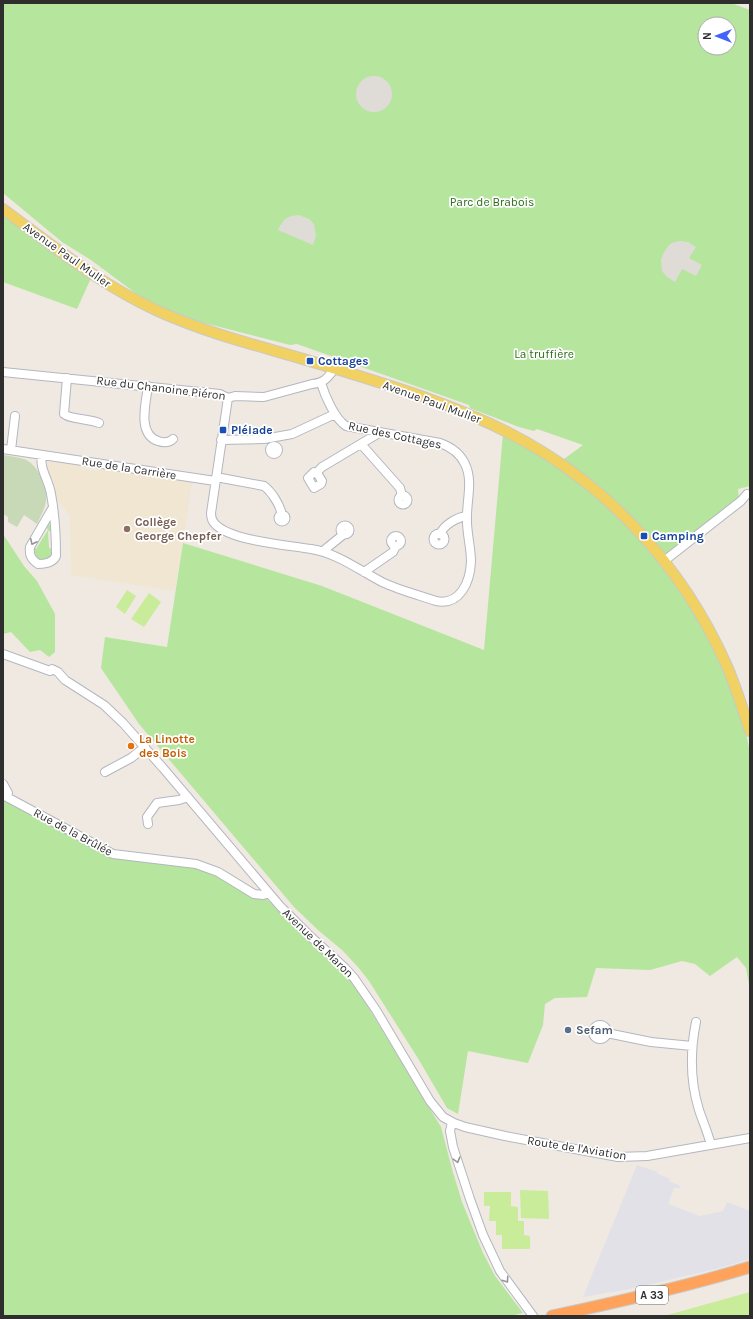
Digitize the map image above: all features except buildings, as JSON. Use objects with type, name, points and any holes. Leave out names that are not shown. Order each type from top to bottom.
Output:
[{"type":"highway","name":"A 33","points":[[552,1316],[655,1294],[699,1283],[750,1267]]},
{"type":"highway","name":"A 33","points":[[586,1316],[656,1301],[750,1275]]},
{"type":"main road","name":"Avenue Paul Muller","points":[[3,209],[85,270],[117,290],[158,311],[199,327],[335,368],[436,402],[480,420],[529,444],[570,470],[600,494],[632,524],[664,560],[692,600],[715,641],[735,686],[750,732]]},
{"type":"street","points":[[321,383],[335,368]]},
{"type":"street","name":"Rue du Chanoine Piéron","points":[[3,372],[220,394],[228,398],[235,396],[264,397],[321,383]]},
{"type":"street","points":[[67,378],[64,414],[68,417],[92,420],[99,423]]},
{"type":"street","name":"Rue des Cottages","points":[[228,398],[211,513],[212,521],[217,526],[242,538],[323,551],[390,585],[436,601],[445,602],[456,599],[464,589],[471,560],[466,516],[469,487],[465,464],[458,454],[449,447],[440,443],[346,426],[340,422],[335,414],[321,383]]},
{"type":"street","points":[[148,386],[145,423],[147,432],[158,441],[168,442],[173,439]]},
{"type":"street","points":[[221,440],[271,443],[297,433],[335,414]]},
{"type":"street","points":[[7,450],[15,416]]},
{"type":"street","points":[[316,472],[379,433]]},
{"type":"street","points":[[358,446],[400,488],[402,496]]},
{"type":"street","name":"Rue de la Carrière","points":[[7,450],[264,486],[268,489],[281,509],[282,515]]},
{"type":"street","points":[[42,455],[41,464],[51,492],[52,509],[56,520],[56,556],[51,562],[38,564],[29,553],[30,547],[52,509]]},
{"type":"street","points":[[664,560],[725,514],[748,494]]},
{"type":"street","points":[[440,534],[442,530],[459,517],[466,516]]},
{"type":"street","points":[[323,551],[344,534]]},
{"type":"street","points":[[364,572],[393,552],[396,546]]},
{"type":"street","name":"Avenue de Maron","points":[[3,654],[50,671],[50,674],[65,680],[104,705],[145,747],[269,893],[292,918],[340,962],[354,978],[376,1010],[433,1105],[443,1117],[452,1122]]},
{"type":"street","points":[[105,772],[131,758],[145,747]]},
{"type":"street","name":"Rue de la Brûlée","points":[[3,784],[8,793],[5,795],[113,854],[196,864],[218,872],[254,894],[263,895],[269,893]]},
{"type":"street","points":[[148,824],[147,817],[157,803],[179,800],[188,797]]},
{"type":"street","points":[[696,1022],[692,1046],[691,1068],[693,1087],[711,1145]]},
{"type":"street","points":[[607,1033],[651,1042],[692,1046]]},
{"type":"street","points":[[452,1122],[450,1131],[454,1147],[483,1235],[500,1270],[532,1316]]},
{"type":"street","name":"Route de l'Aviation","points":[[452,1122],[465,1127],[505,1136],[623,1157],[647,1156],[750,1138]]},
{"type":"shaded area","points":[[378,76],[387,81],[391,87],[391,101],[387,107],[378,112],[370,112],[361,107],[357,101],[356,90],[361,81],[367,77]]},
{"type":"shaded area","points":[[299,215],[309,219],[314,224],[316,236],[313,245],[278,230],[285,219],[291,216]]},
{"type":"shaded area","points":[[674,242],[688,242],[696,247],[689,258],[702,265],[696,276],[682,269],[675,282],[666,276],[662,271],[661,260],[669,245]]},
{"type":"shaded area","name":"Collège George Chepfer","points":[[50,461],[80,465],[83,469],[89,470],[97,471],[100,469],[192,482],[175,591],[71,575],[70,515],[58,500],[47,470],[47,466]]},
{"type":"shaded area","points":[[637,1165],[657,1172],[658,1174],[670,1179],[669,1181],[681,1186],[680,1188],[674,1188],[668,1204],[700,1216],[723,1211],[727,1202],[750,1211],[750,1259],[716,1269],[629,1289],[583,1297]]},
{"type":"green space","points":[[3,3],[731,3],[750,10],[750,486],[738,489],[739,500],[658,562],[669,577],[677,583],[701,623],[721,663],[744,724],[750,752],[750,989],[746,968],[737,957],[710,976],[695,964],[682,961],[650,970],[596,968],[587,997],[555,998],[545,1004],[543,1025],[528,1063],[468,1051],[458,1114],[447,1108],[419,1060],[369,981],[358,967],[342,950],[294,907],[139,724],[101,668],[105,637],[167,647],[183,543],[322,586],[484,650],[503,434],[556,465],[583,445],[537,429],[534,431],[519,427],[470,408],[469,405],[297,344],[290,345],[173,315],[146,301],[91,260],[62,242],[3,193]]},
{"type":"green space","points":[[3,214],[91,278],[77,309],[3,282]]},
{"type":"green space","points":[[3,455],[22,458],[29,462],[38,471],[44,483],[46,501],[44,510],[37,524],[24,515],[17,527],[8,522],[8,517],[3,514]]},
{"type":"green space","points":[[47,524],[51,525],[52,531],[48,531],[49,548],[52,549],[51,556],[48,560],[40,561],[33,554],[34,545],[36,549],[48,530],[46,527]]},
{"type":"green space","points":[[3,534],[24,566],[37,581],[55,614],[55,652],[49,657],[40,650],[30,652],[11,632],[3,634]]},
{"type":"green space","points":[[127,590],[136,596],[125,614],[116,607]]},
{"type":"green space","points":[[149,593],[161,602],[144,627],[131,619]]},
{"type":"green space","points":[[3,799],[111,855],[195,866],[266,898],[294,927],[330,958],[347,975],[359,992],[441,1127],[462,1202],[483,1253],[495,1276],[523,1313],[510,1316],[3,1316]]},
{"type":"green space","points":[[520,1190],[548,1191],[549,1219],[521,1218]]},
{"type":"green space","points":[[484,1192],[511,1192],[511,1206],[518,1207],[518,1221],[524,1221],[524,1235],[530,1236],[530,1249],[502,1249],[502,1235],[496,1235],[496,1221],[489,1221],[490,1206],[484,1206]]},
{"type":"green space","points":[[750,1292],[750,1316],[664,1316]]},
{"type":"place","name":"Cottages","points":[[310,361]]},
{"type":"place","name":"Pléiade","points":[[223,430]]},
{"type":"place","name":"Collège George Chepfer","points":[[127,529]]},
{"type":"place","name":"Camping","points":[[644,536]]},
{"type":"place","name":"La Linotte des Bois","points":[[131,746]]},
{"type":"place","name":"Sefam","points":[[568,1030]]},
{"type":"park label","name":"Parc de Brabois","points":[[492,202]]},
{"type":"park label","name":"La truffière","points":[[544,354]]}]
